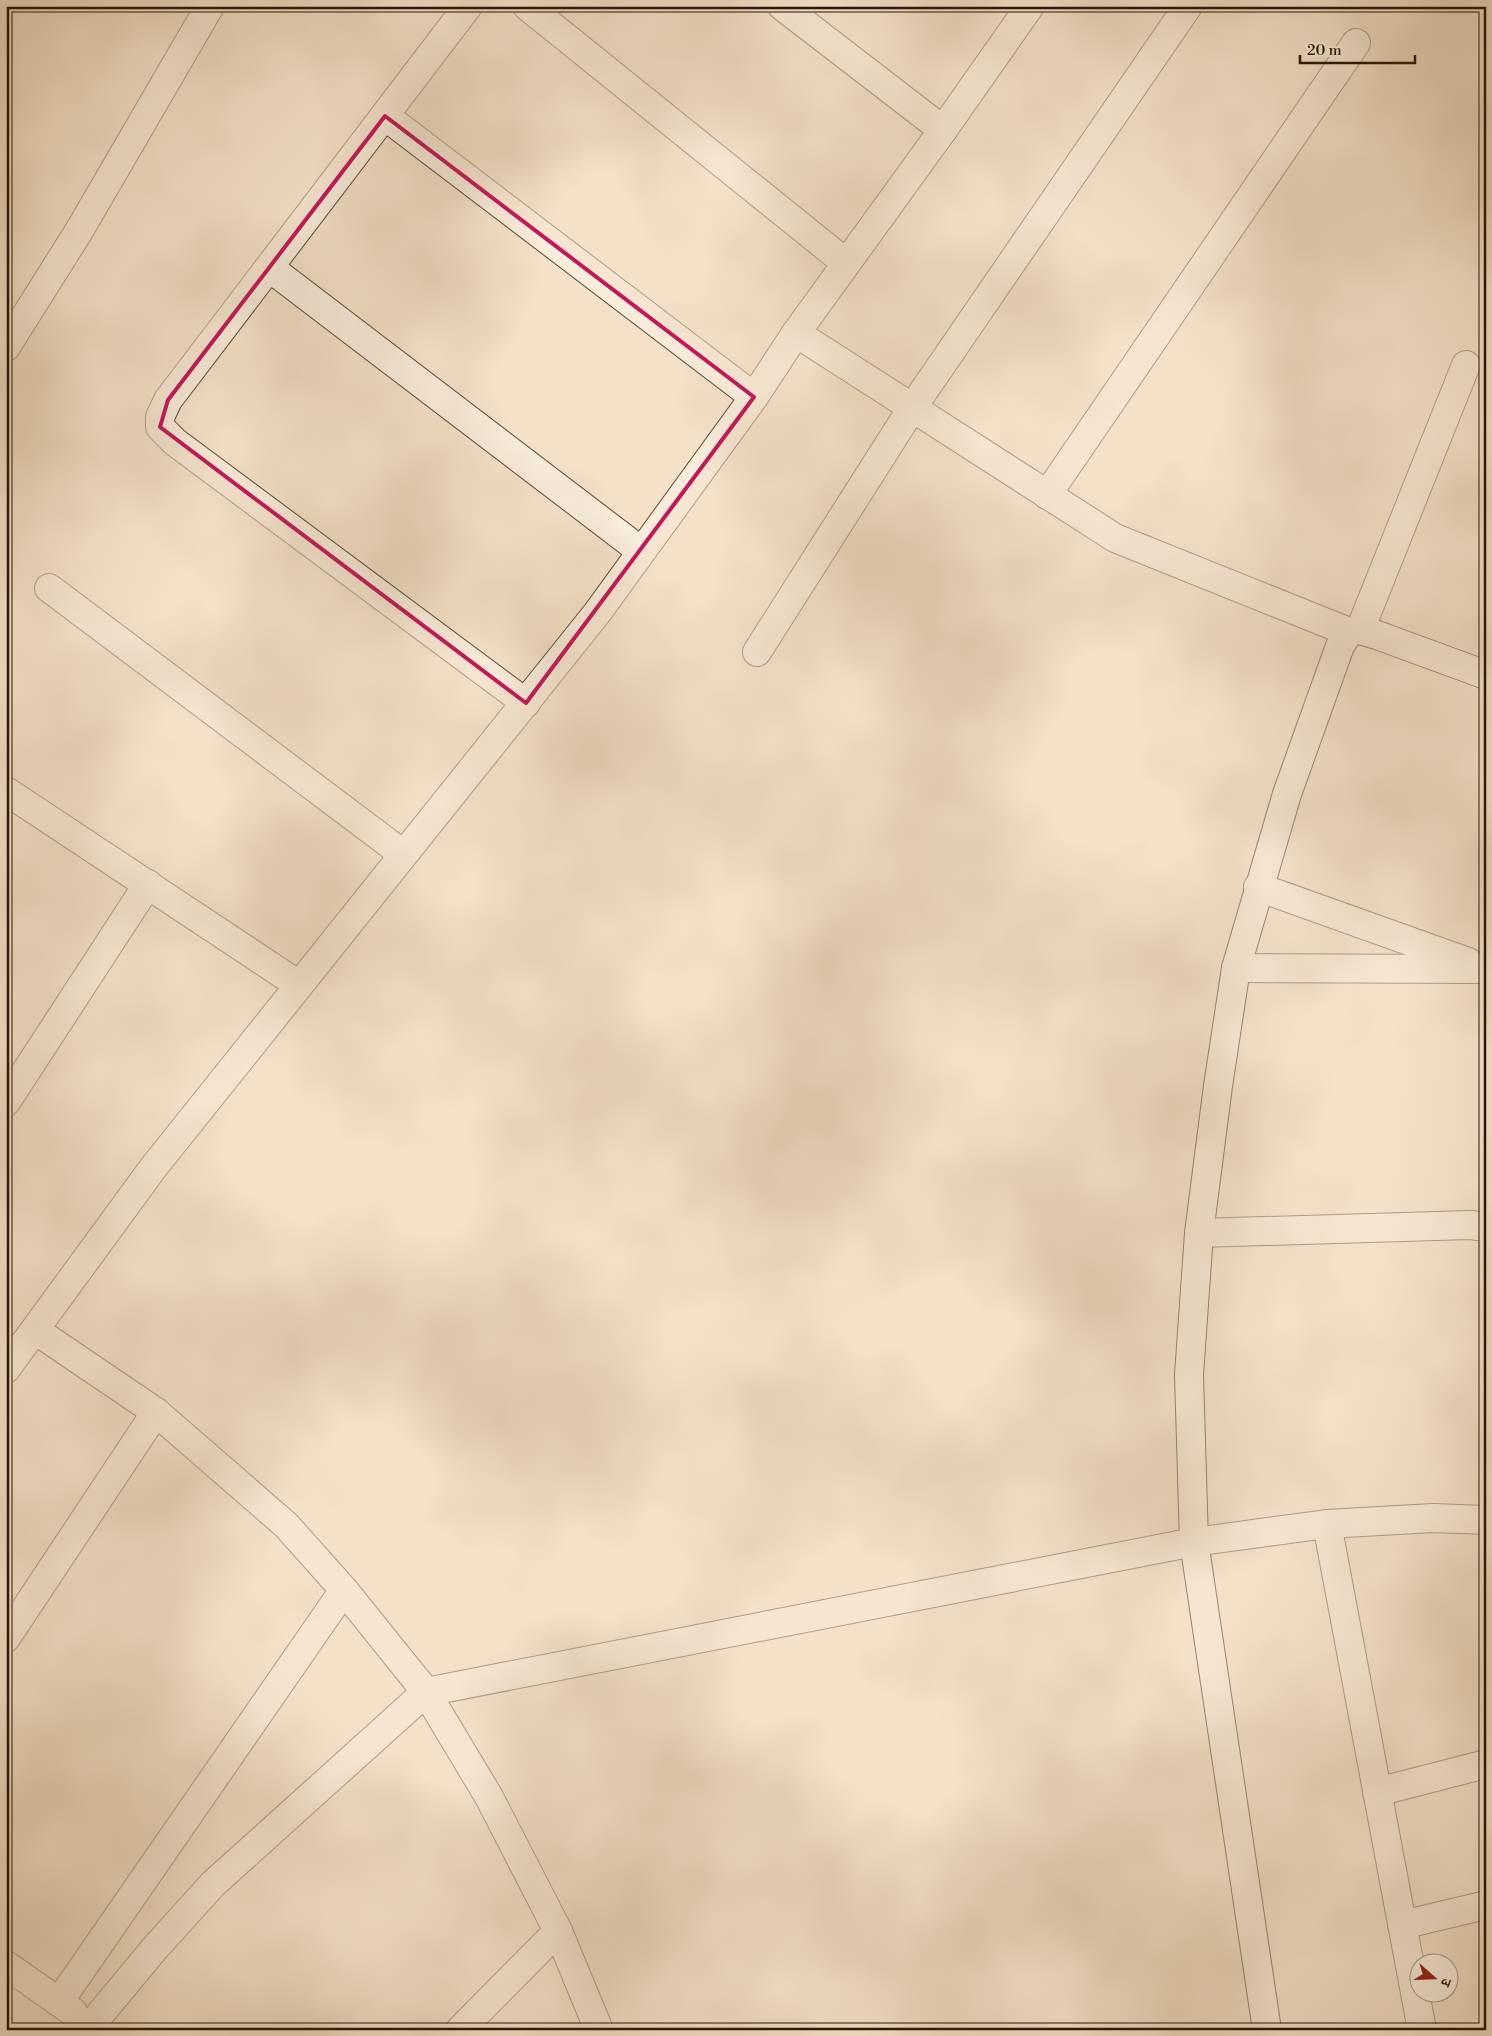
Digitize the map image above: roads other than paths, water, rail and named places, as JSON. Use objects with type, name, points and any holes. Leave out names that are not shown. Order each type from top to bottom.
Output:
[{"type":"street","points":[[6,347],[79,231],[210,6]]},
{"type":"street","points":[[468,6],[168,400],[160,417],[160,427],[175,442],[526,703]]},
{"type":"street","points":[[527,6],[846,263]]},
{"type":"street","points":[[782,6],[944,130]]},
{"type":"street","points":[[6,1369],[153,1168],[597,613],[754,397],[846,263],[944,130],[1030,6]]},
{"type":"street","points":[[757,652],[912,408],[1188,6]]},
{"type":"street","points":[[1047,495],[1356,43]]},
{"type":"street","points":[[385,116],[754,397]]},
{"type":"street","points":[[270,268],[641,551]]},
{"type":"street","points":[[796,334],[1116,538],[1354,631],[1486,675]]},
{"type":"street","points":[[1267,2030],[1194,1542],[1189,1375],[1199,1233],[1218,1086],[1236,968],[1258,887],[1287,794],[1340,646],[1354,631],[1466,365]]},
{"type":"street","points":[[49,588],[403,854]]},
{"type":"street","points":[[6,791],[299,985]]},
{"type":"street","points":[[6,1102],[148,884]]},
{"type":"street","points":[[1258,887],[1486,969]]},
{"type":"street","points":[[1236,968],[1486,969]]},
{"type":"street","points":[[1199,1233],[1486,1226]]},
{"type":"street","points":[[34,1330],[156,1412],[286,1525],[344,1590],[426,1692],[490,1797],[558,1931],[599,2030]]},
{"type":"street","points":[[6,1638],[156,1412]]},
{"type":"street","points":[[6,1965],[59,2002],[89,2027],[155,1948],[213,1884],[426,1692],[1194,1542],[1327,1524],[1433,1518],[1486,1520]]},
{"type":"street","points":[[1327,1524],[1422,2030]]},
{"type":"street","points":[[59,2002],[344,1590]]},
{"type":"street","points":[[1377,1792],[1486,1764]]},
{"type":"street","points":[[1402,1925],[1486,1906]]},
{"type":"street","points":[[460,2030],[558,1931]]}]
